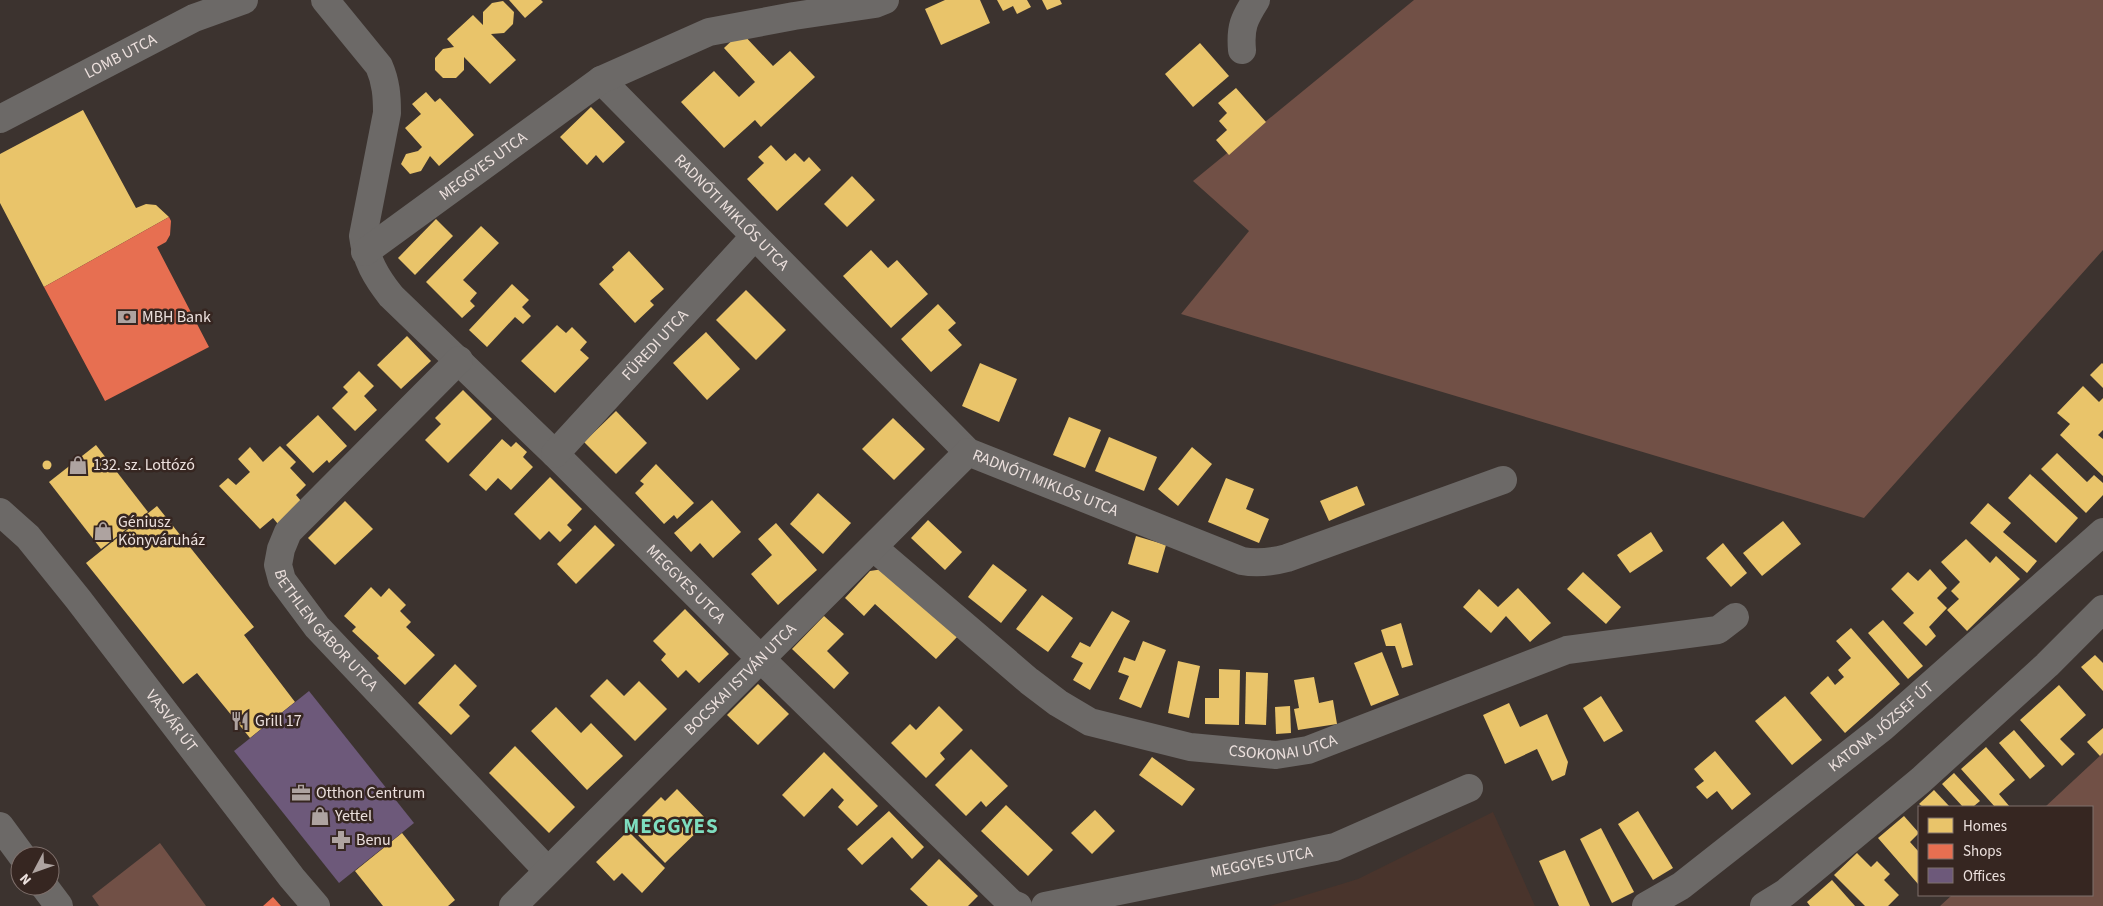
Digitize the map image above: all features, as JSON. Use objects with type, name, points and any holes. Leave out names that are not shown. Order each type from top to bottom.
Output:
[{"type":"street","name":"LOMB UTCA","points":[[0,119],[192,9],[244,0]]},
{"type":"street","name":"MEGGYES UTCA","points":[[325,0],[379,66],[388,96],[387,113],[363,236],[365,252],[375,275],[391,296],[555,454],[760,659],[1011,903],[1018,906]]},
{"type":"street","name":"MEGGYES UTCA","points":[[365,252],[601,80],[708,32],[794,16],[875,4],[884,0]]},
{"type":"street","points":[[1242,50],[1240,31],[1246,16],[1256,0]]},
{"type":"street","name":"RADNÓTI MIKLÓS UTCA","points":[[601,80],[968,452],[1251,563],[1273,562],[1287,558],[1503,480]]},
{"type":"street","name":"FÜREDI UTCA","points":[[555,454],[754,237]]},
{"type":"street","name":"BETHLEN GÁBOR UTCA","points":[[459,360],[288,532],[281,549],[278,565],[282,580],[317,627],[547,870]]},
{"type":"street","name":"BOCSKAI ISTVÁN UTCA","points":[[522,903],[547,870],[874,548],[968,452]]},
{"type":"street","name":"VASVÁR ÚT","points":[[0,512],[28,537],[84,606],[292,878],[316,906]]},
{"type":"street","points":[[0,528],[28,537]]},
{"type":"street","name":"KATONA JÓZSEF ÚT","points":[[1646,906],[1681,886],[1882,728],[2103,532]]},
{"type":"street","name":"CSOKONAI UTCA","points":[[874,548],[1029,681],[1058,703],[1090,722],[1190,747],[1276,755],[1308,750],[1567,650],[1718,630],[1735,616]]},
{"type":"street","points":[[1764,906],[1785,893],[1921,780],[2047,665],[2103,609]]},
{"type":"street","name":"MEGGYES UTCA","points":[[1045,906],[1334,847],[1469,788]]},
{"type":"street","points":[[0,826],[15,846]]},
{"type":"shaded area","points":[[1414,0],[2103,0],[2103,250],[1864,518],[1181,314],[1249,231],[1193,181]]},
{"type":"shaded area","points":[[2103,753],[2103,906],[1940,906],[1951,896],[2093,896],[2093,806],[2046,806]]},
{"type":"shaded area","points":[[1493,812],[1535,906],[1270,906],[1358,879]]},
{"type":"shaded area","points":[[160,843],[206,906],[99,906],[92,896]]},
{"type":"building: Homes","points":[[509,0],[541,0],[543,2],[525,18]]},
{"type":"building: Homes","points":[[945,0],[980,0],[990,23],[941,45],[925,9]]},
{"type":"building: Homes","points":[[997,0],[1027,0],[1031,7],[1017,14],[1013,6],[1003,11]]},
{"type":"building: Homes","points":[[1042,0],[1060,0],[1062,4],[1047,10]]},
{"type":"building: Homes","points":[[503,1],[514,12],[513,24],[504,33],[491,34],[516,60],[490,84],[464,57],[464,70],[456,78],[443,78],[435,70],[435,58],[443,49],[454,47],[447,39],[473,15],[483,25],[483,12],[492,3]]},
{"type":"building: Homes","points":[[741,32],[773,66],[790,51],[815,77],[761,127],[755,120],[724,148],[681,102],[714,71],[739,97],[755,82],[724,48]]},
{"type":"building: Homes","points":[[1200,43],[1229,76],[1193,107],[1165,74]]},
{"type":"building: Homes","points":[[1236,88],[1266,122],[1229,155],[1216,140],[1227,130],[1219,121],[1227,113],[1218,103]]},
{"type":"building: Homes","points":[[426,92],[435,102],[440,98],[474,135],[439,166],[430,156],[421,171],[410,174],[401,164],[406,154],[418,151],[422,147],[405,128],[421,114],[412,104]]},
{"type":"building: Homes","points":[[591,107],[625,142],[603,163],[596,155],[587,165],[560,137]]},
{"type":"building: Homes","points":[[83,110],[136,208],[146,204],[156,205],[169,217],[44,287],[0,203],[0,154]]},
{"type":"building: Homes","points":[[771,145],[786,161],[795,153],[804,162],[809,157],[821,170],[777,211],[747,179],[764,163],[758,157]]},
{"type":"building: Homes","points":[[852,176],[875,200],[847,227],[824,204]]},
{"type":"building: Homes","points":[[436,219],[453,236],[415,275],[398,258]]},
{"type":"building: Homes","points":[[481,226],[499,243],[463,280],[477,293],[470,301],[475,306],[462,318],[426,282]]},
{"type":"building: Homes","points":[[871,250],[888,268],[897,260],[928,294],[891,328],[843,276]]},
{"type":"building: Homes","points":[[629,251],[664,289],[650,301],[654,305],[635,323],[599,284],[614,270],[612,267]]},
{"type":"building: Homes","points":[[512,284],[529,300],[522,307],[531,316],[523,324],[515,317],[487,347],[469,330]]},
{"type":"building: Homes","points":[[746,290],[786,330],[756,360],[716,320]]},
{"type":"building: Homes","points":[[938,304],[956,323],[948,330],[962,345],[931,372],[901,339]]},
{"type":"building: Homes","points":[[557,325],[566,333],[572,327],[587,342],[580,350],[589,358],[555,393],[521,361]]},
{"type":"building: Homes","points":[[706,332],[740,369],[707,400],[673,363]]},
{"type":"building: Homes","points":[[407,336],[431,361],[401,389],[377,365]]},
{"type":"building: Homes","points":[[980,363],[1017,379],[999,422],[962,406]]},
{"type":"building: Homes","points":[[2103,364],[2103,388],[2090,375]]},
{"type":"building: Homes","points":[[359,371],[374,386],[364,396],[377,410],[355,431],[332,408],[348,392],[343,387]]},
{"type":"building: Homes","points":[[2083,386],[2099,402],[2103,398],[2103,430],[2098,435],[2103,439],[2103,476],[2060,435],[2070,424],[2057,413]]},
{"type":"building: Homes","points":[[463,390],[492,419],[448,463],[425,440],[441,424],[435,418]]},
{"type":"building: Homes","points":[[616,411],[647,443],[616,474],[584,442]]},
{"type":"building: Homes","points":[[318,415],[347,446],[329,463],[327,460],[313,473],[286,445]]},
{"type":"building: Homes","points":[[1069,417],[1101,430],[1085,468],[1053,455]]},
{"type":"building: Homes","points":[[893,418],[925,449],[894,480],[862,449]]},
{"type":"building: Homes","points":[[1109,437],[1157,457],[1144,491],[1095,471]]},
{"type":"building: Homes","points":[[502,439],[511,447],[516,442],[527,452],[523,457],[533,467],[511,490],[498,478],[486,491],[469,475]]},
{"type":"building: Homes","points":[[96,445],[148,512],[101,549],[49,482]]},
{"type":"building: Homes","points":[[280,446],[296,462],[290,468],[306,485],[296,495],[301,501],[278,524],[273,518],[260,529],[219,486],[228,478],[236,485],[250,472],[238,459],[250,447],[263,462]]},
{"type":"building: Homes","points":[[1192,447],[1212,464],[1178,506],[1158,489]]},
{"type":"building: Homes","points":[[2057,453],[2087,482],[2094,475],[2103,483],[2103,495],[2086,513],[2041,469]]},
{"type":"building: Homes","points":[[47,460],[52,465],[47,470],[42,465]]},
{"type":"building: Homes","points":[[656,464],[694,503],[677,519],[674,515],[664,524],[635,493],[644,484],[640,481]]},
{"type":"building: Homes","points":[[2030,474],[2078,518],[2056,543],[2008,498]]},
{"type":"building: Homes","points":[[550,477],[582,509],[567,525],[572,530],[560,542],[549,531],[540,540],[514,514]]},
{"type":"building: Homes","points":[[1226,478],[1254,489],[1246,509],[1269,519],[1259,543],[1208,522]]},
{"type":"building: Homes","points":[[1357,486],[1365,505],[1329,521],[1320,501]]},
{"type":"building: Homes","points":[[818,493],[851,523],[823,554],[790,524]]},
{"type":"building: Homes","points":[[712,500],[741,532],[713,558],[700,543],[691,552],[674,533]]},
{"type":"building: Homes","points":[[345,501],[373,529],[335,565],[308,538]]},
{"type":"building: Homes","points":[[1988,503],[2011,523],[2003,532],[2037,561],[2027,573],[1970,523]]},
{"type":"building: Homes","points":[[157,506],[254,627],[244,635],[295,702],[250,738],[197,673],[183,684],[86,563]]},
{"type":"building: Homes","points":[[928,520],[962,552],[945,570],[911,538]]},
{"type":"building: Homes","points":[[1783,521],[1801,544],[1762,576],[1743,553]]},
{"type":"building: Homes","points":[[776,523],[817,570],[778,605],[751,574],[772,555],[758,539]]},
{"type":"building: Homes","points":[[595,525],[615,545],[576,584],[557,564]]},
{"type":"building: Homes","points":[[1651,532],[1663,551],[1630,573],[1617,555]]},
{"type":"building: Homes","points":[[1136,536],[1166,545],[1158,573],[1128,564]]},
{"type":"building: Homes","points":[[1966,539],[1990,563],[1996,556],[2020,579],[1967,631],[1947,610],[1959,599],[1951,591],[1960,582],[1941,562]]},
{"type":"building: Homes","points":[[1723,543],[1747,573],[1731,587],[1706,558]]},
{"type":"building: Homes","points":[[993,564],[1027,590],[1001,623],[968,597]]},
{"type":"building: Homes","points":[[883,569],[957,637],[936,659],[875,604],[864,616],[845,598],[870,571]]},
{"type":"building: Homes","points":[[1930,569],[1947,588],[1937,598],[1947,608],[1929,627],[1936,636],[1926,646],[1903,623],[1914,613],[1891,589],[1908,572],[1918,581]]},
{"type":"building: Homes","points":[[1583,572],[1621,607],[1606,624],[1567,589]]},
{"type":"building: Homes","points":[[371,587],[381,597],[389,588],[406,605],[400,611],[411,622],[406,627],[435,655],[405,685],[377,658],[379,656],[352,631],[356,627],[344,616]]},
{"type":"building: Homes","points":[[1518,588],[1551,623],[1530,642],[1506,616],[1491,633],[1463,607],[1479,589],[1498,607]]},
{"type":"building: Homes","points":[[1042,595],[1073,618],[1048,652],[1016,629]]},
{"type":"building: Homes","points":[[685,609],[729,654],[699,683],[686,670],[678,678],[661,660],[666,654],[653,641]]},
{"type":"building: Homes","points":[[1112,611],[1130,621],[1090,690],[1073,680],[1083,663],[1071,657],[1080,642],[1090,647]]},
{"type":"building: Homes","points":[[824,616],[844,634],[827,651],[849,673],[834,689],[792,649]]},
{"type":"building: Homes","points":[[1883,620],[1923,666],[1908,679],[1868,633]]},
{"type":"building: Homes","points":[[1401,623],[1413,665],[1402,668],[1395,646],[1386,646],[1381,630]]},
{"type":"building: Homes","points":[[1851,628],[1900,684],[1845,733],[1810,693],[1828,676],[1835,685],[1844,677],[1838,670],[1851,658],[1836,641]]},
{"type":"building: Homes","points":[[1143,641],[1166,650],[1141,708],[1119,699],[1129,676],[1118,672],[1124,657],[1135,661]]},
{"type":"building: Homes","points":[[1382,652],[1399,695],[1371,706],[1354,663]]},
{"type":"building: Homes","points":[[2095,655],[2103,663],[2103,691],[2081,667]]},
{"type":"building: Homes","points":[[1178,661],[1200,666],[1189,718],[1168,713]]},
{"type":"building: Homes","points":[[455,664],[477,686],[459,705],[470,716],[451,735],[418,703]]},
{"type":"building: Homes","points":[[1219,669],[1240,670],[1239,725],[1205,724],[1205,698],[1219,698]]},
{"type":"building: Homes","points":[[1246,672],[1268,673],[1266,725],[1245,724]]},
{"type":"building: Homes","points":[[1314,677],[1319,703],[1333,700],[1337,724],[1298,730],[1294,709],[1299,708],[1294,680]]},
{"type":"building: Homes","points":[[607,679],[624,696],[639,681],[667,709],[635,741],[590,696]]},
{"type":"building: Homes","points":[[758,684],[789,714],[758,745],[727,715]]},
{"type":"building: Homes","points":[[2059,685],[2086,715],[2060,739],[2075,754],[2062,766],[2020,720]]},
{"type":"building: Homes","points":[[1601,696],[1623,731],[1604,742],[1583,708]]},
{"type":"building: Homes","points":[[1785,696],[1822,740],[1792,765],[1755,721]]},
{"type":"building: Homes","points":[[1509,703],[1520,727],[1547,714],[1568,762],[1565,775],[1552,781],[1537,749],[1505,764],[1483,715]]},
{"type":"building: Homes","points":[[939,706],[963,730],[940,753],[945,759],[926,778],[891,743],[910,724],[916,730]]},
{"type":"building: Homes","points":[[1290,706],[1291,733],[1276,734],[1275,707]]},
{"type":"building: Homes","points":[[556,707],[581,733],[591,723],[623,756],[587,790],[531,731]]},
{"type":"building: Homes","points":[[2103,728],[2103,753],[2100,756],[2087,742]]},
{"type":"building: Homes","points":[[2014,730],[2045,766],[2030,779],[1999,743]]},
{"type":"building: Homes","points":[[515,746],[575,807],[549,833],[489,773]]},
{"type":"building: Homes","points":[[1986,747],[2015,780],[1999,794],[2009,806],[1994,806],[1961,769]]},
{"type":"building: Homes","points":[[971,749],[1008,786],[986,807],[981,801],[966,816],[935,785]]},
{"type":"building: Homes","points":[[1715,751],[1751,794],[1732,810],[1717,791],[1707,799],[1696,787],[1704,781],[1694,769]]},
{"type":"building: Homes","points":[[824,752],[878,806],[857,826],[838,807],[844,800],[832,788],[804,817],[782,795]]},
{"type":"building: Homes","points":[[1152,757],[1195,789],[1182,806],[1139,775]]},
{"type":"building: Homes","points":[[1954,773],[1980,801],[1974,806],[1962,806],[1942,784]]},
{"type":"building: Homes","points":[[677,789],[708,821],[665,863],[633,830],[645,819],[642,816],[661,797],[665,801]]},
{"type":"building: Homes","points":[[1934,790],[1949,806],[1922,806],[1919,804]]},
{"type":"building: Homes","points":[[1006,805],[1053,850],[1028,876],[981,831]]},
{"type":"building: Homes","points":[[1095,810],[1115,831],[1092,854],[1071,833]]},
{"type":"building: Homes","points":[[889,811],[924,847],[912,859],[892,837],[862,865],[847,849]]},
{"type":"building: Homes","points":[[1638,811],[1673,868],[1653,880],[1618,824]]},
{"type":"building: Homes","points":[[1904,816],[1918,832],[1910,842],[1918,851],[1918,884],[1878,838]]},
{"type":"building: Homes","points":[[1601,828],[1634,892],[1612,903],[1580,839]]},
{"type":"building: Homes","points":[[628,831],[665,868],[642,893],[622,873],[614,881],[596,862]]},
{"type":"building: Homes","points":[[402,833],[455,900],[448,906],[383,906],[355,871]]},
{"type":"building: Homes","points":[[1565,850],[1590,906],[1559,906],[1539,861]]},
{"type":"building: Homes","points":[[1857,853],[1871,867],[1877,861],[1890,874],[1884,880],[1899,895],[1888,906],[1865,906],[1834,875]]},
{"type":"building: Homes","points":[[939,859],[978,896],[968,906],[928,906],[910,889]]},
{"type":"building: Homes","points":[[1832,880],[1855,906],[1810,906],[1807,902]]},
{"type":"building: Shops","name":"MBH Bank","points":[[169,217],[171,221],[170,235],[166,242],[157,247],[209,347],[105,401],[44,287]]},
{"type":"building: Shops","points":[[273,897],[281,906],[263,906]]},
{"type":"building: Offices","points":[[309,691],[414,823],[339,883],[234,751]]},
{"type":"place","name":"MBH Bank","points":[[127,317]]},
{"type":"place","name":"132. sz. Lottózó","points":[[78,465]]},
{"type":"place","name":"Géniusz Könyváruház","points":[[103,531]]},
{"type":"place","name":"Grill 17","points":[[240,721]]},
{"type":"place","name":"Otthon Centrum","points":[[301,793]]},
{"type":"place","name":"Yettel","points":[[320,816]]},
{"type":"place","name":"Benu","points":[[341,840]]},
{"type":"district","name":"MEGGYES","points":[[671,826]]}]
